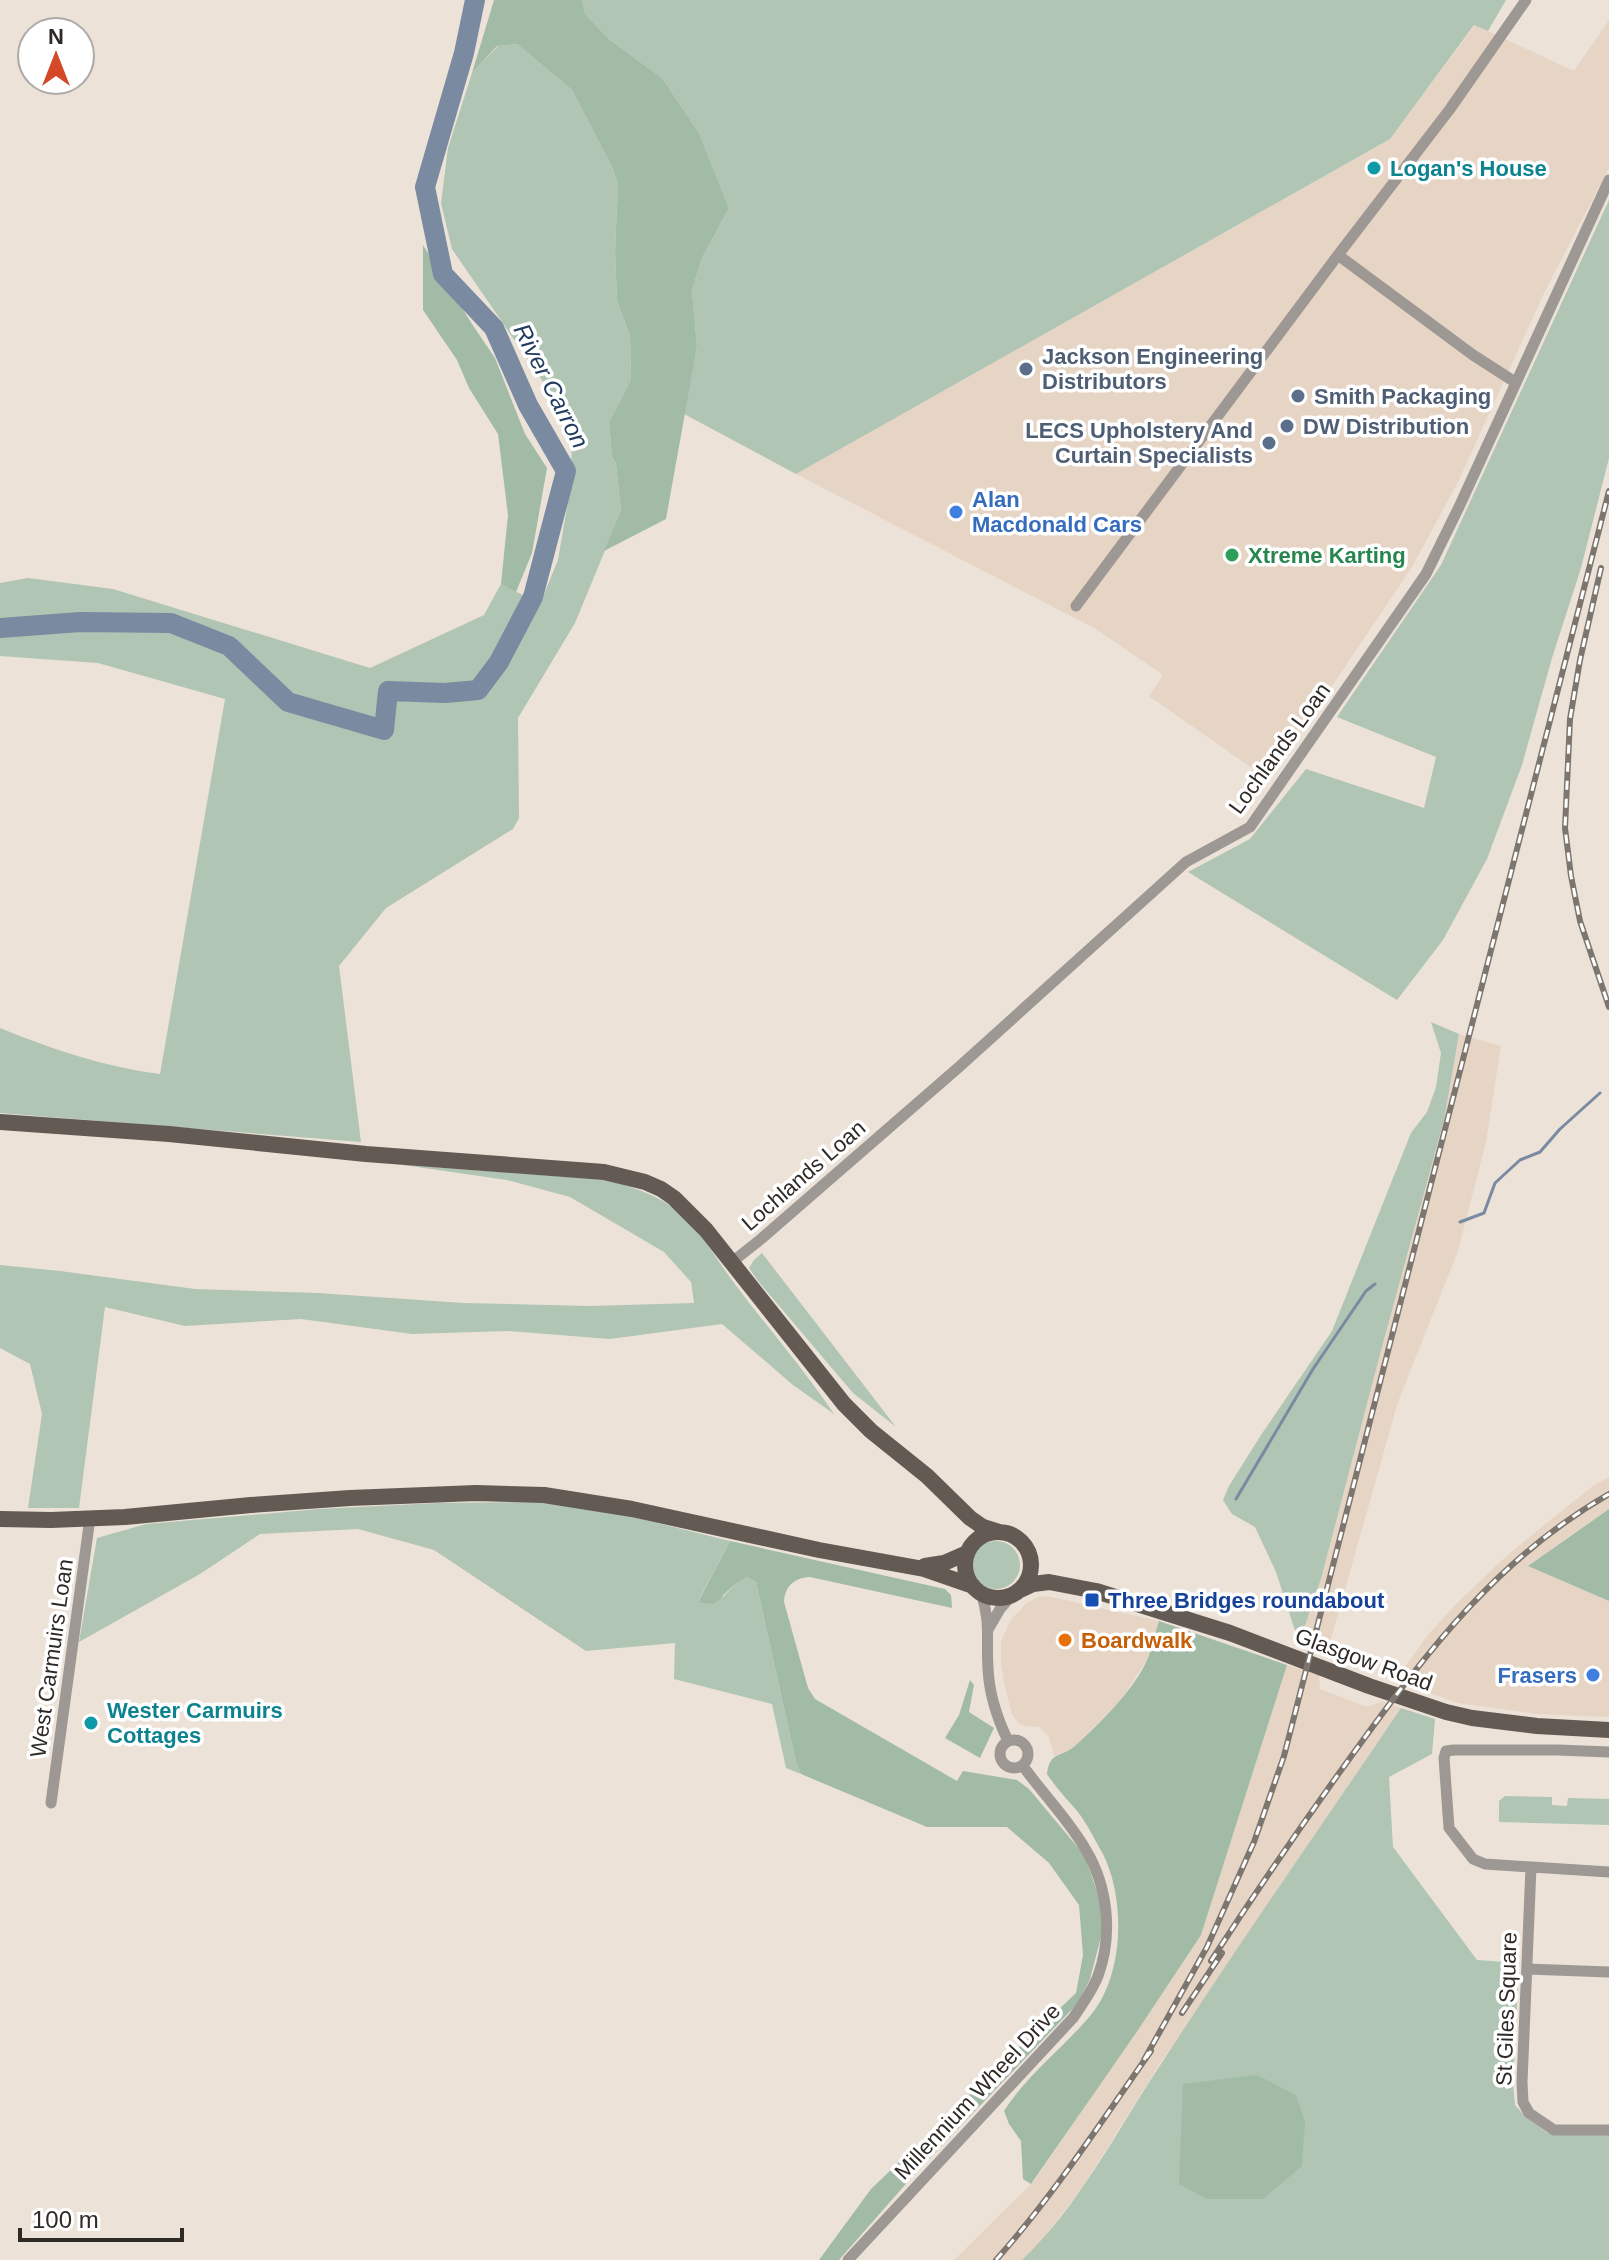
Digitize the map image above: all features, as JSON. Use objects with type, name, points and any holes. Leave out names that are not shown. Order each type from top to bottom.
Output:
[{"type":"main road","points":[[0,1122],[604,1172],[661,1189],[706,1230],[844,1404],[871,1431],[927,1476],[976,1522],[1022,1542],[1030,1559],[1045,1574],[1065,1584]]},
{"type":"main road","points":[[0,1519],[90,1518],[350,1498],[476,1493],[544,1495],[632,1509],[819,1550],[911,1566],[997,1597],[1041,1582],[1065,1584]]},
{"type":"main road","points":[[949,1497],[963,1521],[969,1550],[966,1571],[977,1590]]},
{"type":"main road","points":[[911,1566],[936,1565],[969,1550],[980,1537],[999,1532]]},
{"type":"main road","points":[[1016,1592],[1028,1576],[1030,1559]]},
{"type":"main road","name":"Glasgow Road","points":[[1065,1584],[1230,1633],[1446,1712],[1537,1726],[1609,1730]]},
{"type":"street","points":[[1076,606],[1450,109],[1526,0]]},
{"type":"street","name":"Lochlands Loan","points":[[732,1262],[959,1067],[1186,862],[1250,827],[1426,574],[1609,180]]},
{"type":"street","points":[[1338,255],[1473,355],[1515,382]]},
{"type":"street","name":"West Carmuirs Loan","points":[[51,1803],[90,1518]]},
{"type":"street","points":[[977,1590],[989,1628],[987,1656],[990,1685],[996,1714],[1008,1741]]},
{"type":"street","points":[[989,1628],[1000,1609],[1016,1592]]},
{"type":"street","points":[[1008,1741],[1022,1741],[1028,1749],[1028,1758],[1023,1766],[1011,1768],[1003,1764],[1000,1751],[1008,1741]]},
{"type":"street","points":[[1609,1752],[1446,1751],[1449,1828],[1473,1859],[1485,1864],[1609,1872]]},
{"type":"street","name":"Millennium Wheel Drive","points":[[848,2260],[1073,2018],[1097,1977],[1107,1937],[1106,1914],[1096,1868],[1085,1848],[1023,1766]]},
{"type":"street","name":"St Giles Square","points":[[1531,1867],[1523,2102],[1529,2113],[1554,2130],[1609,2130]]},
{"type":"street","points":[[1527,1969],[1609,1972]]},
{"type":"shaded area","points":[[1609,20],[1609,168],[1545,291],[1458,482],[1412,567],[1269,780],[1149,696],[1163,675],[1096,629],[796,474],[1390,139],[1475,25],[1574,71]]},
{"type":"shaded area","points":[[1459,1034],[1501,1046],[1486,1142],[1458,1251],[1398,1402],[1327,1653],[1299,1643],[1321,1579],[1444,1120]]},
{"type":"shaded area","points":[[1609,1477],[1609,1509],[1528,1566],[1609,1601],[1609,1717],[1536,1714],[1458,1703],[1395,1681],[1427,1636],[1501,1561],[1593,1486]]},
{"type":"shaded area","points":[[1047,1596],[1159,1621],[1147,1660],[1120,1701],[1072,1749],[1054,1756],[1049,1737],[1039,1727],[1025,1726],[1012,1715],[1001,1663],[1001,1641],[1012,1618],[1027,1603]]},
{"type":"shaded area","points":[[1287,1665],[1319,1675],[1320,1689],[1367,1707],[1383,1701],[1401,1708],[1159,2065],[1082,2188],[1038,2245],[1022,2260],[954,2260],[1034,2181],[1201,1935]]},
{"type":"green space","points":[[494,0],[582,0],[585,14],[609,39],[662,78],[699,133],[729,208],[702,258],[692,290],[697,346],[666,519],[604,551],[621,511],[609,422],[631,380],[630,336],[617,301],[615,250],[618,185],[612,167],[572,90],[517,44],[497,46],[472,73]]},
{"type":"green space","points":[[582,0],[1506,0],[1488,31],[1474,25],[1390,139],[796,474],[684,414],[697,346],[692,290],[702,258],[729,208],[699,133],[662,78],[609,39],[585,14]]},
{"type":"green space","points":[[517,44],[572,90],[612,167],[618,185],[615,250],[617,301],[630,336],[631,380],[609,422],[621,512],[575,623],[518,718],[519,818],[513,829],[386,908],[339,966],[361,1142],[0,1113],[0,1028],[78,1056],[160,1074],[225,699],[98,663],[0,656],[0,583],[28,578],[113,589],[370,668],[484,615],[501,584],[540,604],[558,560],[570,490],[572,443],[548,389],[452,249],[441,203],[448,148],[472,73],[498,46]]},
{"type":"green space","points":[[1609,200],[1609,458],[1581,568],[1522,765],[1487,859],[1443,940],[1397,1000],[1188,872],[1250,839],[1306,769],[1424,808],[1436,757],[1337,717],[1441,565]]},
{"type":"green space","points":[[423,245],[495,358],[525,434],[547,468],[532,553],[516,592],[501,584],[508,515],[498,434],[469,388],[457,360],[423,310]]},
{"type":"green space","points":[[1431,1022],[1459,1034],[1444,1120],[1321,1579],[1299,1643],[1276,1572],[1255,1527],[1232,1514],[1223,1500],[1261,1435],[1332,1331],[1411,1133],[1427,1112],[1436,1087],[1441,1053]]},
{"type":"green space","points":[[396,1164],[605,1180],[665,1202],[697,1230],[834,1414],[793,1385],[722,1324],[610,1339],[507,1331],[412,1334],[301,1319],[185,1326],[105,1307],[79,1508],[28,1508],[42,1414],[30,1364],[0,1348],[0,1265],[195,1289],[318,1293],[463,1303],[590,1306],[694,1303],[691,1282],[664,1252],[570,1197],[507,1180]]},
{"type":"green space","points":[[762,1253],[896,1427],[853,1393],[758,1281],[749,1268]]},
{"type":"green space","points":[[553,1502],[601,1509],[730,1541],[698,1601],[724,1596],[747,1577],[756,1582],[801,1774],[786,1768],[772,1704],[674,1679],[675,1643],[586,1651],[434,1550],[358,1529],[260,1534],[200,1574],[79,1642],[97,1538],[146,1524],[319,1509],[437,1503]]},
{"type":"green space","points":[[1609,1509],[1609,1601],[1528,1566]]},
{"type":"green space","points":[[730,1541],[945,1589],[951,1595],[952,1608],[810,1577],[795,1581],[788,1587],[784,1602],[808,1688],[815,1699],[957,1781],[963,1771],[1017,1780],[1029,1789],[1085,1856],[1102,1907],[1102,1933],[1090,1979],[1078,2003],[912,2177],[839,2260],[819,2260],[871,2189],[1076,1993],[1083,1955],[1079,1905],[1049,1863],[1007,1827],[927,1827],[801,1774],[756,1582],[747,1577],[714,1604],[698,1602]]},
{"type":"green space","points":[[996,1541],[1013,1548],[1020,1565],[1013,1582],[996,1589],[979,1582],[972,1565],[979,1548]]},
{"type":"green space","points":[[1159,1621],[1287,1665],[1201,1935],[1031,2184],[1023,2179],[1021,2141],[1004,2111],[1023,2086],[1090,2016],[1110,1980],[1118,1937],[1115,1893],[1103,1854],[1081,1817],[1047,1774],[1051,1761],[1071,1749],[1126,1693],[1148,1658]]},
{"type":"green space","points":[[970,1680],[974,1685],[969,1712],[994,1728],[980,1758],[945,1738],[959,1715]]},
{"type":"green space","points":[[1401,1708],[1435,1719],[1432,1754],[1389,1777],[1393,1847],[1477,1960],[1519,1963],[1513,2084],[1515,2105],[1548,2133],[1609,2133],[1609,2260],[1022,2260],[1061,2216],[1096,2168],[1218,1977]]},
{"type":"green space","points":[[1505,1796],[1552,1797],[1552,1805],[1567,1806],[1568,1798],[1609,1799],[1609,1825],[1499,1822],[1499,1801]]},
{"type":"green space","points":[[1257,2075],[1296,2095],[1305,2121],[1302,2166],[1263,2199],[1207,2199],[1179,2184],[1183,2084]]},
{"type":"waterway","name":"River Carron","points":[[0,628],[80,622],[171,623],[229,646],[288,702],[384,730],[388,691],[445,693],[478,690],[499,662],[533,597],[566,471],[528,405],[494,328],[443,274],[425,187],[464,53],[475,0]]},
{"type":"waterway","points":[[1460,1222],[1484,1213],[1495,1183],[1520,1160],[1540,1152],[1600,1093]]},
{"type":"waterway","points":[[1236,1499],[1313,1369],[1366,1291],[1375,1284]]},
{"type":"railway","points":[[1144,2060],[1207,1947],[1254,1842],[1284,1756],[1609,491]]},
{"type":"railway","points":[[1601,568],[1570,719],[1565,828],[1580,921],[1609,1007]]},
{"type":"railway","points":[[1211,1961],[1336,1777],[1439,1642],[1468,1608],[1533,1547],[1609,1494]]},
{"type":"railway","points":[[1182,2013],[1222,1953]]},
{"type":"railway","points":[[996,2260],[1057,2184],[1151,2051]]},
{"type":"place","name":"Logan's House","points":[[1374,168]]},
{"type":"place","name":"Jackson Engineering Distributors","points":[[1026,369]]},
{"type":"place","name":"Smith Packaging","points":[[1298,396]]},
{"type":"place","name":"DW Distribution","points":[[1287,426]]},
{"type":"place","name":"LECS Upholstery And Curtain Specialists","points":[[1269,443]]},
{"type":"place","name":"Alan Macdonald Cars","points":[[956,512]]},
{"type":"place","name":"Xtreme Karting","points":[[1232,555]]},
{"type":"place","name":"Three Bridges roundabout","points":[[1092,1600]]},
{"type":"place","name":"Boardwalk","points":[[1065,1640]]},
{"type":"place","name":"Frasers","points":[[1593,1675]]},
{"type":"place","name":"Wester Carmuirs Cottages","points":[[91,1723]]}]
